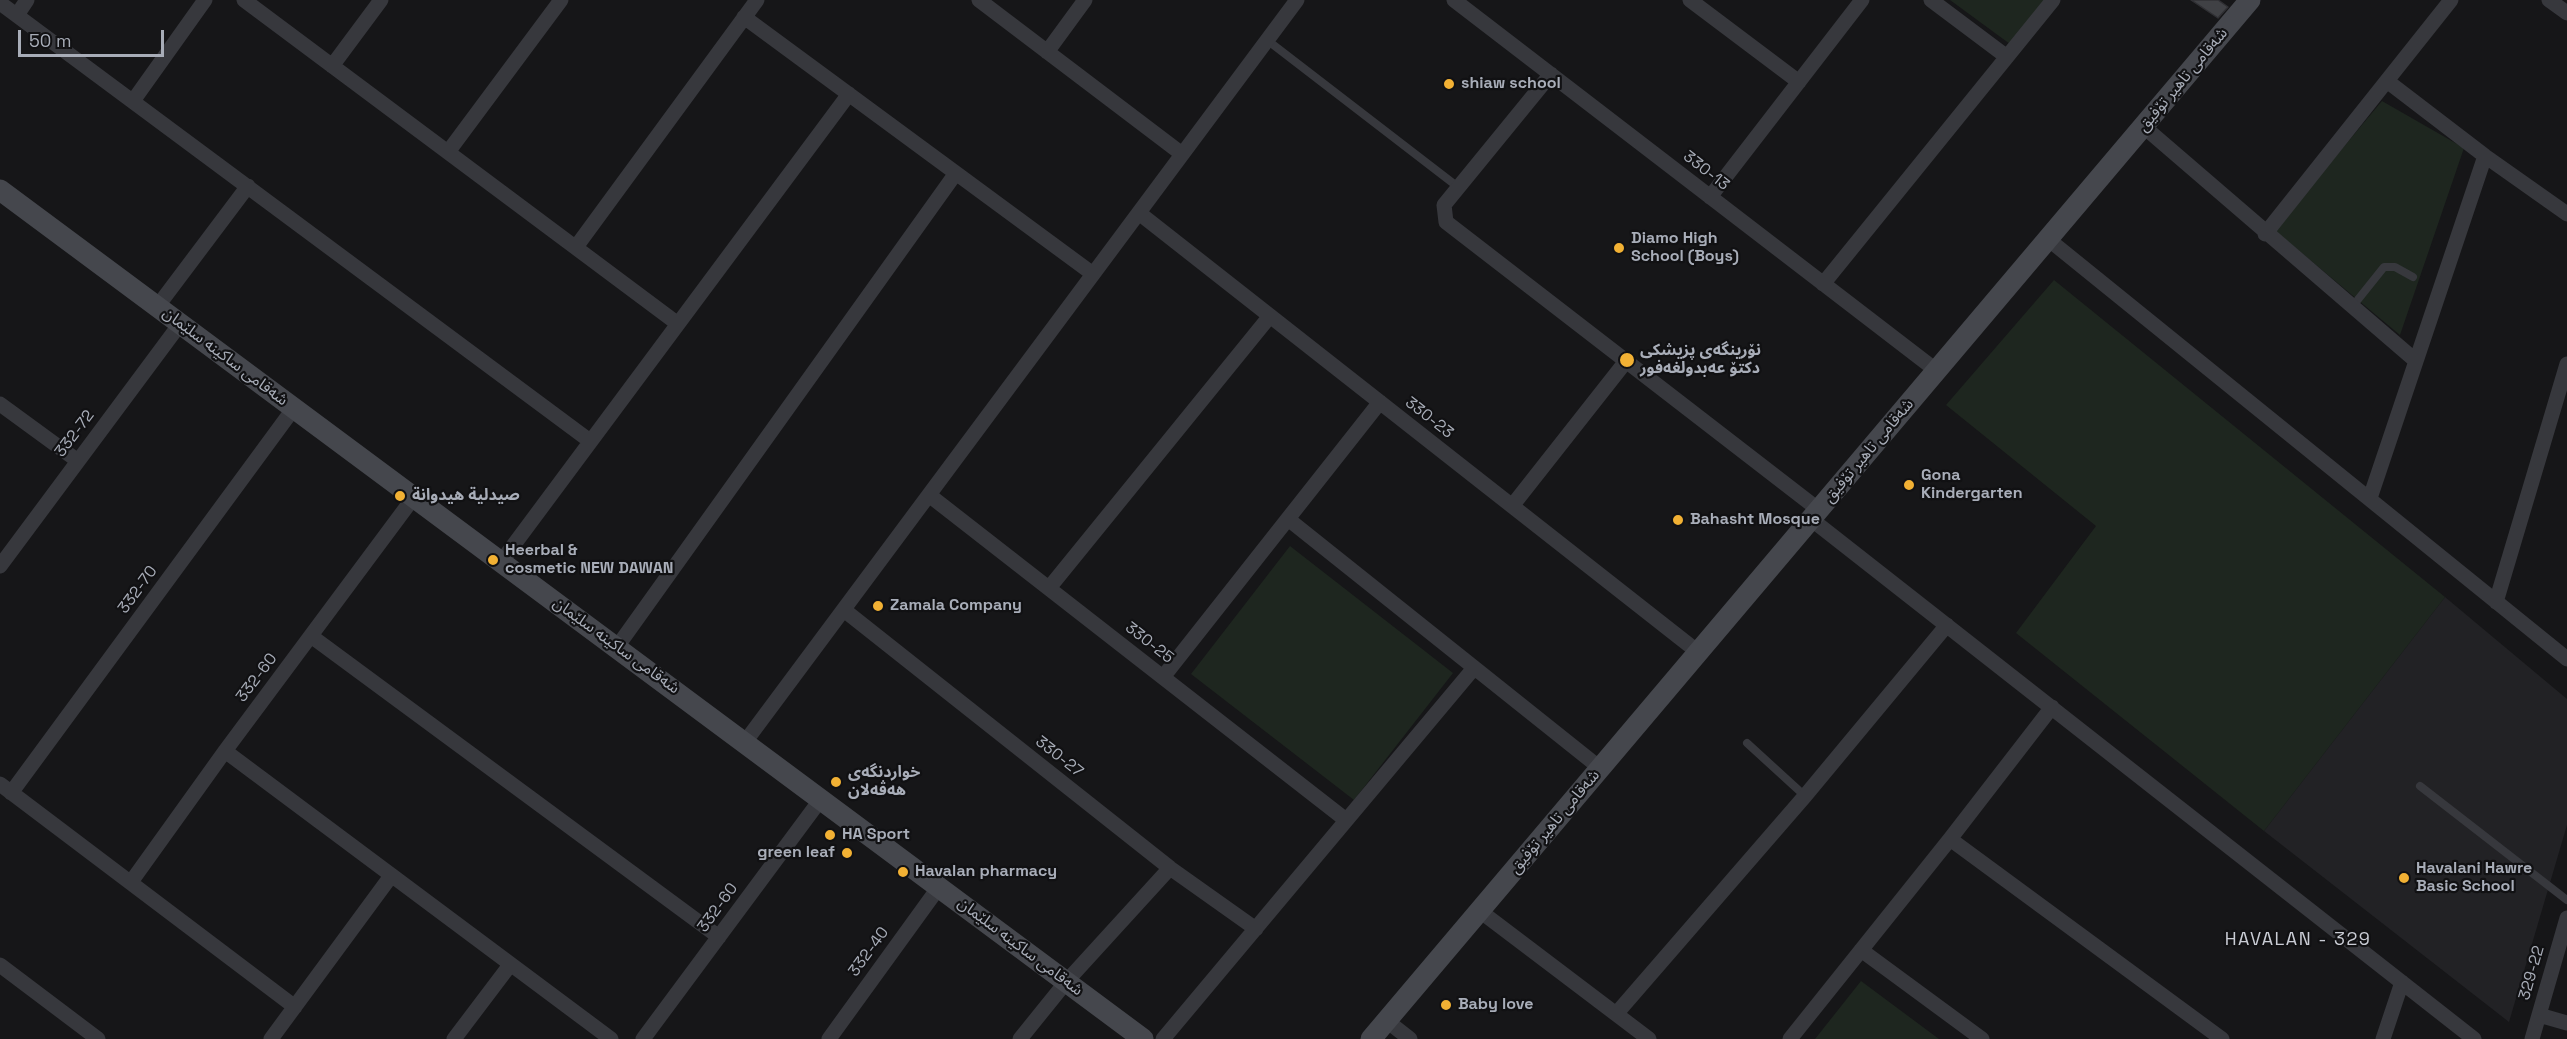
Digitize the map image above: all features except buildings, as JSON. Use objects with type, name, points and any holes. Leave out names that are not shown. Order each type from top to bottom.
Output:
[{"type":"street","points":[[17,15],[27,0]]},
{"type":"street","points":[[134,101],[205,0]]},
{"type":"street","points":[[244,0],[678,324]]},
{"type":"street","points":[[332,66],[381,0]]},
{"type":"street","points":[[448,152],[561,0]]},
{"type":"street","points":[[576,247],[757,0]]},
{"type":"street","points":[[979,0],[1182,154]]},
{"type":"street","points":[[1047,52],[1085,0]]},
{"type":"street","points":[[745,742],[1297,0]]},
{"type":"street","name":"330-13","points":[[1454,0],[1937,371]]},
{"type":"street","points":[[1690,0],[1799,82]]},
{"type":"street","points":[[1710,197],[1862,0]]},
{"type":"street","points":[[1932,0],[2007,57]]},
{"type":"street","points":[[1823,284],[2053,0]]},
{"type":"street","name":"شەقامی تاهیر تۆفیق","points":[[1371,1039],[2250,0]]},
{"type":"street","points":[[2265,234],[2451,0]]},
{"type":"street","points":[[2549,0],[2567,13]]},
{"type":"street","points":[[0,3],[590,441]]},
{"type":"street","points":[[744,17],[1093,274]]},
{"type":"street","points":[[1551,74],[1444,205],[1446,222],[1627,360],[1947,625],[2474,1039]]},
{"type":"street","points":[[2387,81],[2485,156],[2567,214]]},
{"type":"street","points":[[501,562],[849,94]]},
{"type":"street","points":[[2143,126],[2265,234],[2416,361]]},
{"type":"street","points":[[2370,498],[2485,156]]},
{"type":"street","points":[[617,647],[956,173]]},
{"type":"street","points":[[157,307],[248,186]]},
{"type":"street","name":"شەقامی ساکینە سلێمان","points":[[0,190],[1143,1039]]},
{"type":"street","name":"330-23","points":[[1139,213],[1698,652]]},
{"type":"street","points":[[2048,239],[2567,659]]},
{"type":"street","points":[[1049,588],[1270,316]]},
{"type":"street","name":"332-72","points":[[0,566],[180,324]]},
{"type":"street","points":[[1512,506],[1627,360]]},
{"type":"street","points":[[2496,602],[2567,364]]},
{"type":"street","points":[[1163,677],[1380,402]]},
{"type":"street","points":[[0,404],[78,461]]},
{"type":"street","name":"332-70","points":[[6,789],[294,408]]},
{"type":"street","name":"330-25","points":[[929,495],[1346,820]]},
{"type":"street","name":"332-60","points":[[131,882],[225,751],[414,497]]},
{"type":"street","points":[[1288,519],[1600,768]]},
{"type":"street","name":"330-27","points":[[844,610],[1170,868],[1256,928]]},
{"type":"street","points":[[1616,1014],[1804,796],[1947,625]]},
{"type":"street","points":[[311,636],[719,937]]},
{"type":"street","points":[[1163,1039],[1474,668]]},
{"type":"street","points":[[1790,1039],[2052,707]]},
{"type":"street","points":[[225,751],[611,1039]]},
{"type":"street","points":[[6,789],[295,1007]]},
{"type":"street","name":"332-60","points":[[643,1039],[821,799]]},
{"type":"street","points":[[1950,839],[2222,1039]]},
{"type":"street","points":[[1020,1039],[1066,982],[1170,868]]},
{"type":"street","points":[[271,1039],[391,876]]},
{"type":"street","name":"332-40","points":[[829,1039],[939,887]]},
{"type":"street","points":[[1480,911],[1649,1039]]},
{"type":"street","name":"329-22","points":[[2532,1039],[2567,918]]},
{"type":"street","points":[[1861,950],[1978,1038]]},
{"type":"street","points":[[0,965],[98,1039]]},
{"type":"street","points":[[454,1039],[510,965]]},
{"type":"street","points":[[2383,1039],[2402,982]]},
{"type":"street","points":[[2539,1015],[2567,1023]]},
{"type":"street","points":[[1387,1021],[1410,1039]]},
{"type":"lane","points":[[1267,40],[1458,187]]},
{"type":"lane","points":[[2352,307],[2384,267],[2395,267],[2413,277]]},
{"type":"lane","points":[[1747,744],[1804,796]]},
{"type":"lane","points":[[2420,786],[2567,900]]},
{"type":"shaded area","points":[[1950,0],[2046,0],[2010,44]]},
{"type":"shaded area","points":[[2382,101],[2464,148],[2400,335],[2274,230]]},
{"type":"shaded area","points":[[2054,280],[2445,597],[2264,831],[2016,633],[2096,526],[1946,405]]},
{"type":"shaded area","points":[[1290,546],[1453,673],[1354,800],[1191,674]]},
{"type":"shaded area","points":[[2445,597],[2567,699],[2567,825],[2509,1022],[2264,831]]},
{"type":"shaded area","points":[[1861,981],[1939,1039],[1815,1039]]},
{"type":"place","name":"shiaw school","points":[[1449,84]]},
{"type":"place","name":"Diamo High School (Boys)","points":[[1619,248]]},
{"type":"place","name":"نۆرینگەی پزیشکی دکتۆ عەبدولغەفور","points":[[1627,360]]},
{"type":"place","name":"Gona Kindergarten","points":[[1909,485]]},
{"type":"place","name":"صيدلية هيدوانة","points":[[400,496]]},
{"type":"place","name":"Bahasht Mosque","points":[[1678,520]]},
{"type":"place","name":"Heerbal & cosmetic NEW DAWAN","points":[[493,560]]},
{"type":"place","name":"Zamala Company","points":[[878,606]]},
{"type":"place","name":"خواردنگەی هەڤەلان","points":[[836,782]]},
{"type":"place","name":"HA Sport","points":[[830,835]]},
{"type":"place","name":"green leaf","points":[[847,853]]},
{"type":"place","name":"Havalan pharmacy","points":[[903,872]]},
{"type":"place","name":"Havalani Hawre Basic School","points":[[2404,878]]},
{"type":"place","name":"Baby love","points":[[1446,1005]]},
{"type":"district","name":"HAVALAN - 329","points":[[2298,940]]}]
